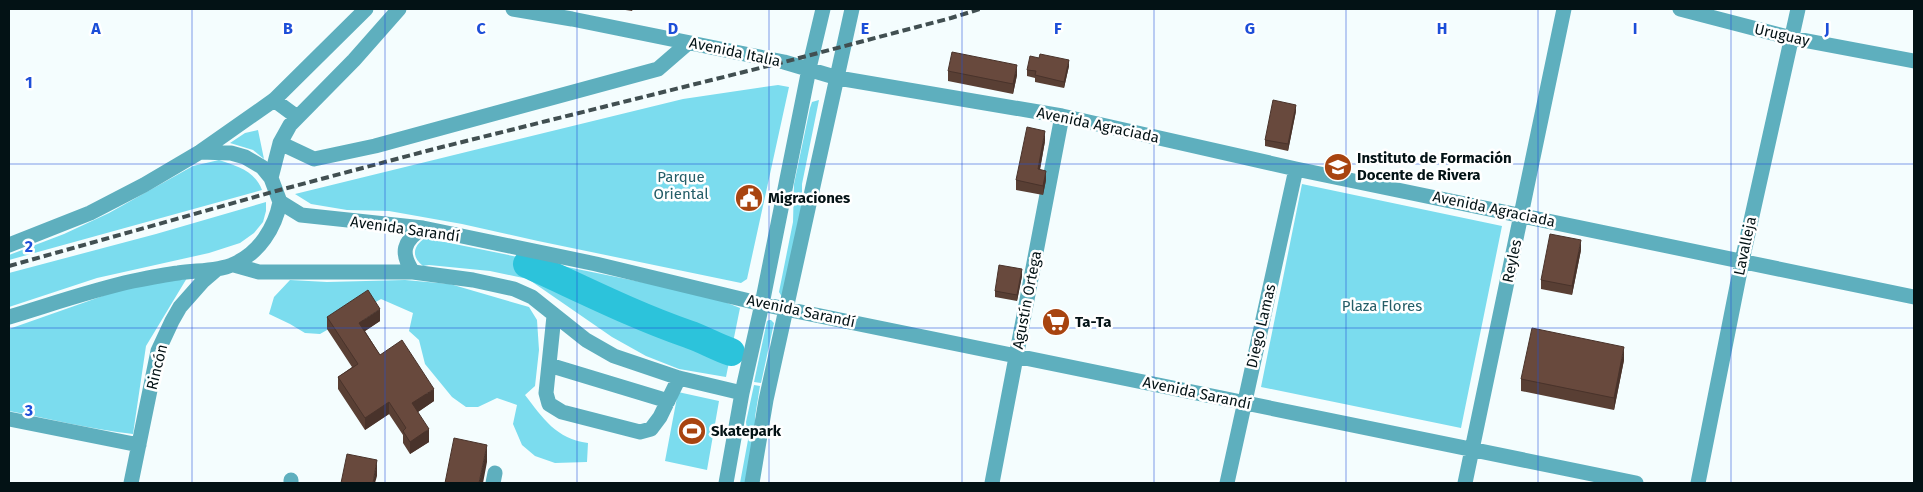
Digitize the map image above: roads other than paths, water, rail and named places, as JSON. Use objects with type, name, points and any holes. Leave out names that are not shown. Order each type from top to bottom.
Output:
[{"type":"street","points":[[9,245],[90,213],[144,185],[200,152],[274,100],[366,9]]},
{"type":"street","points":[[271,178],[280,143],[287,129],[354,60],[399,9]]},
{"type":"street","name":"Avenida Italia","points":[[513,9],[573,14],[688,42],[784,62],[838,78]]},
{"type":"street","points":[[726,483],[742,393],[823,9]]},
{"type":"street","points":[[752,483],[766,400],[852,9]]},
{"type":"street","name":"Reyles","points":[[1465,483],[1564,9]]},
{"type":"street","name":"Uruguay","points":[[1680,9],[1792,38],[1914,61]]},
{"type":"street","name":"Lavalleja","points":[[1698,483],[1742,260],[1798,9]]},
{"type":"street","points":[[280,143],[314,159],[375,146],[658,69],[688,42]]},
{"type":"street","name":"Avenida Agraciada","points":[[838,78],[1062,116],[1296,169],[1914,297]]},
{"type":"street","points":[[274,100],[297,117]]},
{"type":"street","name":"Agustín Ortega","points":[[992,483],[1062,116]]},
{"type":"street","points":[[9,317],[128,282],[234,265],[254,250],[269,233],[277,216],[280,202],[271,178],[262,166],[245,156],[230,153],[200,152]]},
{"type":"street","name":"Diego Lamas","points":[[1227,483],[1296,169]]},
{"type":"street","name":"Avenida Sarandí","points":[[280,202],[300,214],[423,228],[596,264],[762,304],[1636,483]]},
{"type":"street","points":[[413,272],[406,261],[405,247],[411,236],[423,228]]},
{"type":"street","points":[[234,265],[259,272],[413,272],[473,280],[514,289],[532,297],[586,340],[614,356],[679,378],[742,393]]},
{"type":"street","name":"Rincón","points":[[131,483],[158,351],[172,321],[190,294],[217,269]]},
{"type":"street","points":[[554,316],[546,393],[549,404],[562,412],[640,432],[651,429],[660,417],[679,378]]},
{"type":"street","points":[[549,365],[668,401]]},
{"type":"street","points":[[9,419],[139,445]]},
{"type":"waterway","points":[[527,264],[627,310],[731,352]]},
{"type":"railway","points":[[9,266],[434,149],[784,62],[980,9]]},
{"type":"place","name":"Instituto de Formación Docente de Rivera","points":[[1338,167]]},
{"type":"place","name":"Migraciones","points":[[749,198]]},
{"type":"place","name":"Ta-Ta","points":[[1056,322]]},
{"type":"place","name":"Skatepark","points":[[692,431]]},
{"type":"park label","name":"Parque Oriental","points":[[681,186]]},
{"type":"park label","name":"Plaza Flores","points":[[1382,306]]}]
